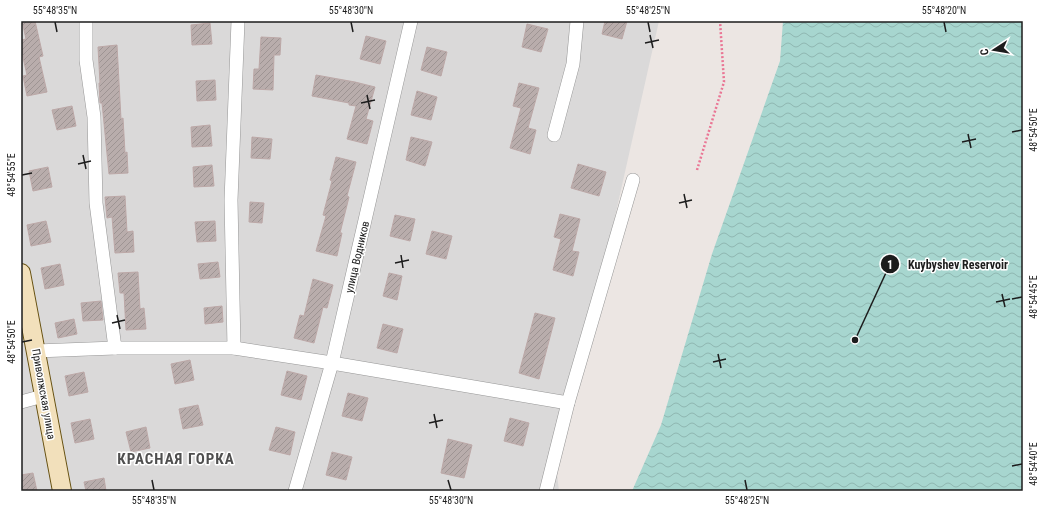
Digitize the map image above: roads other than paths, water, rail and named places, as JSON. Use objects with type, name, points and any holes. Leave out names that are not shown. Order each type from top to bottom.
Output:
[{"type":"main road","name":"Приволжская улица","points":[[21,272],[62,491]]},
{"type":"street","points":[[86,21],[86,60],[94,117],[96,203],[115,348]]},
{"type":"street","points":[[234,348],[231,200],[238,21]]},
{"type":"street","name":"улица Водников","points":[[295,491],[332,363],[411,21]]},
{"type":"street","points":[[554,136],[573,64],[577,21]]},
{"type":"street","points":[[546,491],[568,403],[633,180]]},
{"type":"street","points":[[36,351],[115,348],[234,348],[568,403]]},
{"type":"street","points":[[21,402],[43,396]]},
{"type":"water","points":[[783,21],[1023,21],[1023,491],[632,491],[661,425],[712,254],[780,61]]},
{"type":"place","name":"Kuybyshev Reservoir","points":[[855,340]]},
{"type":"district","name":"КРАСНАЯ ГОРКА","points":[[176,459]]}]
